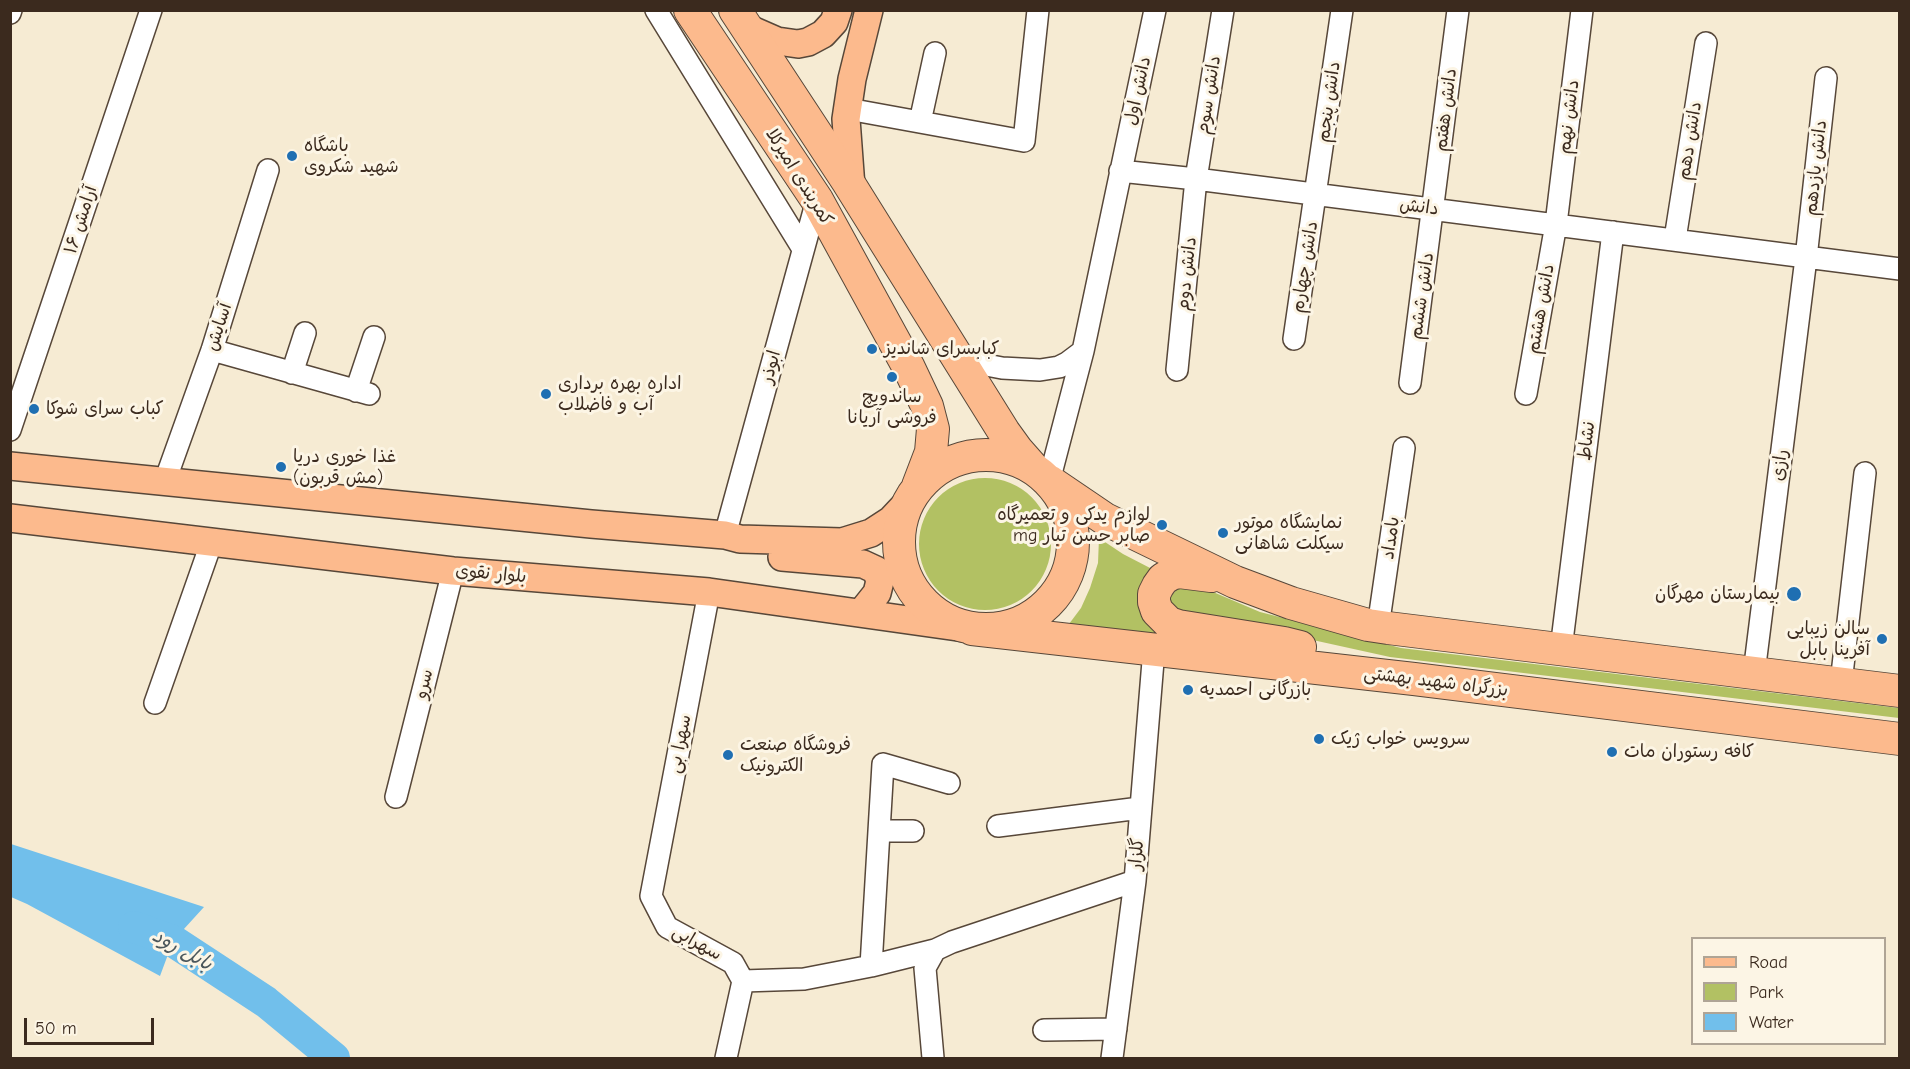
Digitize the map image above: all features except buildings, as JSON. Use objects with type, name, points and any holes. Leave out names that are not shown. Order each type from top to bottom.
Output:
[{"type":"highway","name":"کمربندی امیرکلا","points":[[690,10],[705,62],[817,200],[909,368],[927,406],[933,429],[931,452],[913,495]]},
{"type":"highway","name":"کمربندی امیرکلا","points":[[740,19],[851,187],[1004,432],[1017,450],[1041,474]]},
{"type":"highway","points":[[898,351],[909,358],[928,356],[936,349],[939,325]]},
{"type":"highway","points":[[1041,474],[1062,498],[1070,519],[1074,540],[1071,562],[1064,583],[1051,601],[1035,615],[1015,625],[994,630],[972,629],[952,624],[934,613],[920,600],[908,582],[901,563],[898,543],[900,523],[913,495],[933,472],[951,461],[970,455],[991,454],[1012,458],[1041,474],[1105,519],[1235,582],[1302,606],[1378,627],[1899,690]]},
{"type":"highway","points":[[1235,582],[1201,574],[1179,572],[1171,574],[1158,586],[1154,603],[1157,611],[1169,623],[1178,626],[1284,643],[1414,679]]},
{"type":"highway","name":"بزرگراه شهید بهشتی","points":[[972,629],[1414,679],[1899,739]]},
{"type":"main road","points":[[740,19],[777,41],[798,44],[808,42],[823,34],[834,22],[838,10]]},
{"type":"main road","points":[[851,187],[846,134],[848,109],[852,79],[869,10]]},
{"type":"main road","points":[[10,466],[733,537],[842,542],[871,533],[891,520],[913,495]]},
{"type":"main road","name":"بلوار نقوی","points":[[10,518],[453,571],[709,591],[972,629]]},
{"type":"main road","points":[[733,537],[766,555],[863,564],[876,570],[880,581],[877,593],[861,613]]},
{"type":"street","name":"آرامش ۱۶","points":[[10,430],[151,10]]},
{"type":"street","points":[[656,10],[705,62],[803,249]]},
{"type":"street","points":[[848,109],[1023,141],[1038,10]]},
{"type":"street","name":"دانش اول","points":[[1120,171],[1155,10]]},
{"type":"street","name":"دانش سوم","points":[[1196,179],[1223,10]]},
{"type":"street","name":"دانش پنجم","points":[[1316,194],[1342,10]]},
{"type":"street","name":"دانش هفتم","points":[[1433,210],[1458,10]]},
{"type":"street","name":"دانش نهم","points":[[1556,224],[1582,10]]},
{"type":"street","name":"دانش دهم","points":[[1675,239],[1706,43]]},
{"type":"street","points":[[920,122],[935,53]]},
{"type":"street","name":"دانش یازدهم","points":[[1806,258],[1826,78]]},
{"type":"street","name":"آسایش","points":[[165,481],[212,350],[268,170]]},
{"type":"street","points":[[1041,474],[1083,351],[1120,171]]},
{"type":"street","name":"دانش","points":[[1120,171],[1899,268]]},
{"type":"street","name":"دانش دوم","points":[[1177,370],[1196,179]]},
{"type":"street","name":"دانش چهارم","points":[[1294,339],[1316,194]]},
{"type":"street","name":"ابوذر","points":[[733,537],[817,200]]},
{"type":"street","name":"دانش ششم","points":[[1410,383],[1433,210]]},
{"type":"street","name":"دانش هشتم","points":[[1526,394],[1556,224]]},
{"type":"street","name":"نشاط","points":[[1561,650],[1613,232]]},
{"type":"street","name":"رازی","points":[[1754,673],[1806,258]]},
{"type":"street","points":[[292,373],[305,333]]},
{"type":"street","points":[[212,350],[362,393],[374,337]]},
{"type":"street","points":[[960,360],[1002,368],[1040,370],[1059,367],[1083,351]]},
{"type":"street","name":"بامداد","points":[[1378,627],[1404,448]]},
{"type":"street","points":[[1841,683],[1865,473]]},
{"type":"street","points":[[155,703],[212,541]]},
{"type":"street","name":"سرو","points":[[396,797],[453,571]]},
{"type":"street","name":"سهرا بی","points":[[651,896],[709,591]]},
{"type":"street","name":"گلزار","points":[[1112,1059],[1135,881],[1154,649]]},
{"type":"street","points":[[871,966],[883,764],[949,783]]},
{"type":"street","points":[[998,826],[1140,808]]},
{"type":"street","points":[[880,831],[914,831]]},
{"type":"street","points":[[726,1059],[743,981],[804,979],[871,966],[934,950],[1135,881]]},
{"type":"street","name":"سهرابی","points":[[651,896],[667,927],[733,963],[743,981]]},
{"type":"street","points":[[933,1059],[925,968],[934,950]]},
{"type":"street","points":[[1044,1030],[1116,1029]]},
{"type":"green space","points":[[985,478],[1010,483],[1032,497],[1046,519],[1051,544],[1046,569],[1032,591],[1010,605],[985,610],[960,605],[938,591],[924,569],[919,544],[924,519],[938,497],[960,483]]},
{"type":"green space","points":[[1099,538],[1152,569],[1140,598],[1273,651],[1069,624],[1081,608],[1090,588],[1098,563]]},
{"type":"green space","points":[[1180,586],[1199,586],[1260,612],[1401,648],[1899,708],[1899,718],[1390,657],[1182,615],[1170,604],[1171,596]]},
{"type":"water","points":[[10,844],[204,907],[173,941],[160,976],[11,897]]},
{"type":"waterway","name":"بابل رود","points":[[134,927],[173,941],[266,1002],[334,1058]]},
{"type":"place","name":"باشگاه شهید شکروی","points":[[292,156]]},
{"type":"place","name":"کبابسرای شاندیز","points":[[872,349]]},
{"type":"place","name":"ساندویچ فروشی آریانا","points":[[892,377]]},
{"type":"place","name":"اداره بهره برداری آب و فاضلاب","points":[[546,394]]},
{"type":"place","name":"کباب سرای شوکا","points":[[34,409]]},
{"type":"place","name":"غذا خوری دریا (مش قربون)","points":[[281,467]]},
{"type":"place","name":"لوازم یدکی و تعمیرگاه mg صابر حسن تبار","points":[[1162,525]]},
{"type":"place","name":"نمایشگاه موتور سیکلت شاهانی","points":[[1223,533]]},
{"type":"place","name":"بیمارستان مهرگان","points":[[1794,594]]},
{"type":"place","name":"سالن زیبایی آفرینا بابل","points":[[1882,639]]},
{"type":"place","name":"بازرگانی احمدیه","points":[[1188,690]]},
{"type":"place","name":"سرویس خواب ژیک","points":[[1319,739]]},
{"type":"place","name":"کافه رستوران مات","points":[[1612,752]]},
{"type":"place","name":"فروشگاه صنعت الکترونیک","points":[[728,755]]}]
